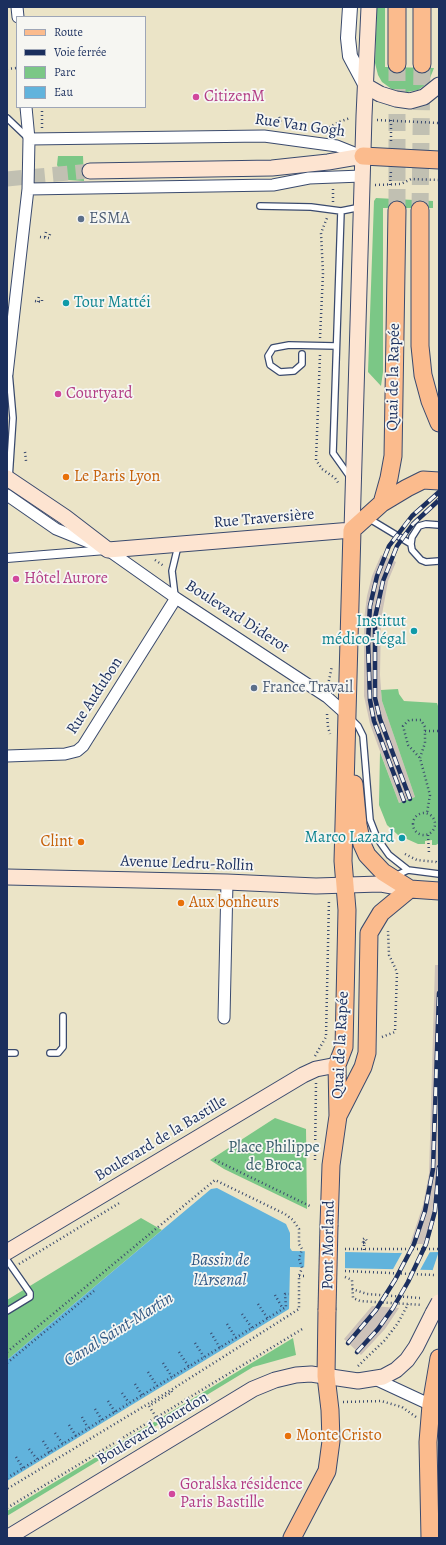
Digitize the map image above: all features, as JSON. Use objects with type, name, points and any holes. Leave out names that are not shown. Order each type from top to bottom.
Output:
[{"type":"main road","name":"Quai de la Rapée","points":[[338,1116],[337,1065],[344,1047],[346,910],[343,861],[346,714],[361,207],[367,181],[363,156],[369,7]]},
{"type":"main road","points":[[397,7],[397,64]]},
{"type":"main road","points":[[422,7],[422,64]]},
{"type":"main road","points":[[366,86],[380,94],[396,99],[410,101],[424,98],[439,85]]},
{"type":"main road","points":[[363,156],[439,160]]},
{"type":"main road","name":"Rue Van Gogh","points":[[90,171],[272,168],[328,162],[363,156]]},
{"type":"main road","name":"Quai de la Rapée","points":[[382,503],[390,478],[392,456],[397,210]]},
{"type":"main road","name":"Quai de la Rapée","points":[[420,210],[420,346],[423,375],[430,401],[439,423]]},
{"type":"main road","name":"Boulevard Diderot","points":[[8,479],[65,517],[108,550]]},
{"type":"main road","points":[[352,530],[382,503],[416,482],[423,480],[439,481]]},
{"type":"main road","name":"Rue Traversière","points":[[108,550],[352,530]]},
{"type":"main road","name":"Quai de la Rapée","points":[[338,1116],[363,1067],[367,1053],[369,933],[385,920],[410,889],[385,881],[362,844],[346,714]]},
{"type":"main road","name":"Avenue Ledru-Rollin","points":[[7,877],[227,882],[316,886],[365,884],[385,881]]},
{"type":"main road","points":[[410,889],[439,891]]},
{"type":"main road","name":"Boulevard de la Bastille","points":[[7,1252],[303,1075],[316,1069],[337,1065]]},
{"type":"main road","name":"Pont Morland","points":[[292,1538],[327,1471],[331,1441],[330,1410],[326,1376],[327,1310],[331,1165],[338,1116]]},
{"type":"main road","name":"Boulevard Bourdon","points":[[7,1538],[253,1389],[275,1380],[296,1375],[326,1376],[358,1381],[383,1377],[396,1370],[407,1360],[416,1346],[431,1307]]},
{"type":"main road","points":[[430,1538],[428,1461],[431,1405],[439,1358]]},
{"type":"street","points":[[350,7],[348,38],[350,56],[366,86]]},
{"type":"street","points":[[8,371],[28,189],[29,139],[26,108]]},
{"type":"street","name":"Rue Van Gogh","points":[[29,139],[264,136],[337,146],[363,156]]},
{"type":"street","points":[[28,189],[274,185],[309,178],[367,181]]},
{"type":"street","name":"Boulevard Diderot","points":[[7,495],[56,529],[108,550],[176,598],[327,697],[346,714]]},
{"type":"street","name":"Rue Traversière","points":[[7,558],[108,550]]},
{"type":"street","name":"Rue Audubon","points":[[7,756],[65,754],[77,751],[83,746],[176,598]]},
{"type":"street","points":[[224,1018],[227,882]]},
{"type":"street","points":[[375,1379],[431,1405]]},
{"type":"lane","points":[[7,118],[29,139]]},
{"type":"lane","points":[[260,206],[311,207],[341,211],[361,207]]},
{"type":"lane","points":[[341,211],[333,453],[353,481]]},
{"type":"lane","points":[[302,354],[302,364],[294,371],[280,372],[270,365],[268,356],[273,348],[289,346],[336,346]]},
{"type":"lane","points":[[8,371],[13,418],[8,479]]},
{"type":"lane","points":[[366,517],[382,528],[411,544]]},
{"type":"lane","points":[[439,525],[426,524],[420,526],[414,531],[411,544],[412,550],[421,560],[426,562],[439,561]]},
{"type":"lane","points":[[176,598],[172,571],[179,544]]},
{"type":"lane","points":[[346,714],[358,726],[363,736],[370,820],[377,838],[389,855],[408,870],[439,874]]},
{"type":"lane","points":[[385,881],[408,870]]},
{"type":"lane","points":[[50,1054],[58,1053],[63,1047],[63,1016]]},
{"type":"lane","points":[[7,1053],[15,1053]]},
{"type":"lane","points":[[7,1260],[30,1293],[30,1296],[7,1311]]},
{"type":"path","points":[[279,117],[281,123]]},
{"type":"path","name":"Rue Van Gogh","points":[[321,132],[347,118],[355,118]]},
{"type":"path","points":[[373,119],[438,123]]},
{"type":"path","points":[[391,120],[391,142]]},
{"type":"path","points":[[390,185],[391,172]]},
{"type":"path","points":[[367,181],[390,185],[401,184],[411,179],[439,180]]},
{"type":"path","points":[[331,210],[333,204],[333,186]]},
{"type":"path","points":[[45,237],[46,232]]},
{"type":"path","points":[[40,237],[49,238],[50,234]]},
{"type":"path","points":[[39,295],[36,302],[42,302],[42,297]]},
{"type":"path","points":[[25,452],[26,461]]},
{"type":"path","points":[[420,758],[425,744],[425,727],[421,720],[409,720],[403,726],[408,745],[420,758],[430,795],[427,813]]},
{"type":"path","points":[[425,731],[439,731]]},
{"type":"path","points":[[427,813],[434,819],[435,825],[433,831],[428,835],[417,833],[413,823],[419,814],[427,813]]},
{"type":"path","points":[[428,835],[429,853]]},
{"type":"path","points":[[403,853],[417,860],[436,862],[439,867]]},
{"type":"path","name":"Quai de la Rapée","points":[[315,1055],[322,1047],[326,1037],[329,899]]},
{"type":"path","points":[[376,1038],[396,1032],[397,972],[389,954],[385,920]]},
{"type":"path","name":"Quai de la Rapée","points":[[316,1083],[317,1099]]},
{"type":"path","points":[[215,1160],[312,1207]]},
{"type":"path","points":[[7,1352],[214,1180],[285,1214],[293,1220],[299,1229],[299,1244],[303,1248],[299,1259],[303,1269],[299,1276],[299,1309],[171,1390],[7,1489]]},
{"type":"path","points":[[364,1237],[361,1239],[363,1243],[367,1241],[365,1238],[362,1240],[364,1244],[364,1250]]},
{"type":"path","points":[[345,1249],[439,1249]]},
{"type":"path","points":[[345,1271],[434,1275]]},
{"type":"path","points":[[299,1276],[304,1276]]},
{"type":"path","points":[[345,1277],[352,1280],[352,1298],[360,1301],[431,1307]]},
{"type":"path","points":[[352,1289],[367,1294],[420,1298]]},
{"type":"path","points":[[7,1363],[94,1291]]},
{"type":"path","points":[[7,1472],[8,1477],[268,1319],[286,1307],[285,1294],[289,1294]]},
{"type":"path","points":[[275,1295],[283,1309]]},
{"type":"path","points":[[258,1304],[268,1319]]},
{"type":"path","points":[[358,1366],[391,1332],[408,1304]]},
{"type":"path","points":[[242,1314],[252,1328]]},
{"type":"path","points":[[227,1324],[236,1338]]},
{"type":"path","name":"Boulevard Bourdon","points":[[7,1508],[304,1328]]},
{"type":"path","points":[[211,1333],[220,1348]]},
{"type":"path","points":[[195,1343],[204,1357]]},
{"type":"path","points":[[179,1352],[189,1367]]},
{"type":"path","points":[[164,1363],[172,1377]]},
{"type":"path","points":[[148,1372],[157,1386]]},
{"type":"path","points":[[135,1384],[142,1395]]},
{"type":"path","points":[[156,1417],[149,1406],[172,1392],[171,1390]]},
{"type":"path","points":[[122,1393],[129,1403]]},
{"type":"path","points":[[108,1401],[115,1412]]},
{"type":"path","points":[[337,1402],[381,1401],[402,1407],[419,1418]]},
{"type":"path","points":[[95,1409],[102,1420]]},
{"type":"path","points":[[82,1417],[88,1428]]},
{"type":"path","points":[[69,1425],[76,1436]]},
{"type":"path","points":[[56,1433],[63,1444]]},
{"type":"path","points":[[43,1441],[50,1452]]},
{"type":"path","points":[[29,1448],[37,1459]]},
{"type":"path","points":[[16,1457],[22,1468]]},
{"type":"shaded area","points":[[381,555],[396,562],[388,581],[381,620],[380,675],[382,701],[415,797],[399,803],[370,724],[364,696],[364,620],[367,596],[372,576]]},
{"type":"shaded area","points":[[435,965],[439,965],[439,1203],[428,1244],[410,1244],[423,1205],[429,1174]]},
{"type":"shaded area","points":[[372,1306],[399,1308],[385,1329],[361,1355],[344,1339]]},
{"type":"green space","points":[[377,7],[385,7],[385,67],[434,68],[428,83],[418,90],[407,92],[393,90],[382,82],[378,75],[375,63]]},
{"type":"green space","points":[[58,156],[83,156],[84,181],[68,180],[62,176],[57,165]]},
{"type":"green space","points":[[376,198],[433,201],[433,208],[383,208],[383,372],[381,386],[368,372],[374,201]]},
{"type":"green space","points":[[398,689],[399,694],[404,701],[437,703],[439,709],[439,843],[436,845],[432,845],[432,840],[425,841],[425,844],[418,844],[398,835],[387,825],[379,805],[380,752],[399,803],[415,797],[382,701],[381,690]]},
{"type":"green space","name":"Place Philippe de Broca","points":[[275,1118],[306,1129],[307,1209],[224,1169],[210,1160]]},
{"type":"green space","points":[[141,1218],[162,1230],[7,1360],[7,1300]]},
{"type":"green space","points":[[293,1338],[296,1355],[253,1367],[7,1516],[7,1511]]},
{"type":"water","name":"Bassin de l'Arsenal","points":[[217,1188],[286,1224],[290,1233],[290,1248],[292,1251],[396,1253],[439,1252],[439,1274],[432,1270],[290,1267],[289,1309],[7,1481],[7,1360],[211,1189]]},
{"type":"pier","points":[[305,1248],[345,1250],[345,1270],[304,1270]]},
{"type":"pier","points":[[431,1250],[419,1272],[392,1271],[403,1251]]},
{"type":"pier","points":[[439,1251],[439,1276],[432,1272]]},
{"type":"tunnel","points":[[397,64],[397,210]]},
{"type":"tunnel","points":[[420,210],[422,64]]},
{"type":"tunnel","points":[[7,179],[90,171]]},
{"type":"railway","points":[[404,801],[374,721],[370,700],[368,641],[370,606],[377,576],[389,546],[412,516],[439,492]]},
{"type":"railway","points":[[410,799],[380,719],[375,698],[375,618],[383,581],[397,546],[413,524],[439,500]]},
{"type":"railway","points":[[348,1343],[376,1310],[395,1280],[414,1244],[425,1211],[433,1169],[439,993]]},
{"type":"railway","points":[[357,1352],[378,1329],[393,1308],[408,1282],[426,1244],[435,1211],[439,1167]]},
{"type":"place","name":"CitizenM","points":[[196,97]]},
{"type":"place","name":"ESMA","points":[[81,219]]},
{"type":"place","name":"Tour Mattéi","points":[[66,303]]},
{"type":"place","name":"Courtyard","points":[[58,394]]},
{"type":"place","name":"Le Paris Lyon","points":[[66,477]]},
{"type":"place","name":"Hôtel Aurore","points":[[16,579]]},
{"type":"place","name":"Institut médico-légal","points":[[414,631]]},
{"type":"place","name":"France Travail","points":[[254,688]]},
{"type":"place","name":"Marco Lazard","points":[[402,838]]},
{"type":"place","name":"Clint","points":[[81,842]]},
{"type":"place","name":"Aux bonheurs","points":[[181,903]]},
{"type":"place","name":"Monte Cristo","points":[[288,1436]]},
{"type":"place","name":"Goralska résidence Paris Bastille","points":[[172,1494]]},
{"type":"water label","name":"Canal Saint-Martin","points":[[119,1330]]}]
